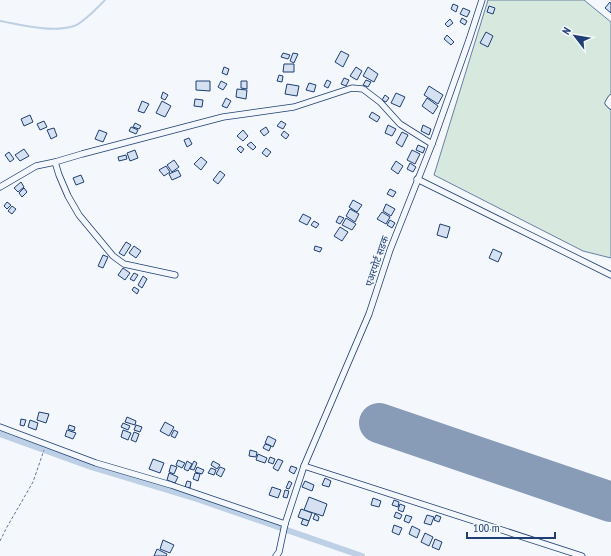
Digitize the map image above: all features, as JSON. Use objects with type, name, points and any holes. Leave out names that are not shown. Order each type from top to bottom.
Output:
[{"type":"street","name":"एअरपोर्ट सडक","points":[[276,556],[279,552],[285,525],[304,466],[369,314],[390,250],[432,144],[482,0]]},
{"type":"street","points":[[0,187],[36,166],[56,162],[223,117],[294,107],[352,88],[363,89],[380,102],[400,124],[432,144]]},
{"type":"street","points":[[611,98],[608,103],[611,106]]},
{"type":"street","points":[[56,162],[59,175],[68,196],[79,215],[113,256],[124,264],[175,275]]},
{"type":"street","points":[[417,179],[611,275]]},
{"type":"street","points":[[0,427],[96,462],[171,485],[285,525]]},
{"type":"street","points":[[304,466],[582,556]]},
{"type":"path","points":[[0,541],[33,482],[45,448]]},
{"type":"shaded area","points":[[488,0],[584,0],[611,22],[611,258],[583,251],[434,175]]},
{"type":"building","points":[[610,2],[611,4],[611,13],[605,8]]},
{"type":"building","points":[[453,4],[458,6],[456,12],[451,9]]},
{"type":"building","points":[[489,6],[495,8],[493,14],[487,12]]},
{"type":"building","points":[[463,8],[470,11],[467,17],[460,14]]},
{"type":"building","points":[[462,18],[467,21],[465,25],[460,22]]},
{"type":"building","points":[[450,19],[453,23],[448,27],[445,24]]},
{"type":"building","points":[[486,32],[493,36],[488,47],[480,43]]},
{"type":"building","points":[[447,35],[454,42],[451,45],[444,39]]},
{"type":"building","points":[[341,51],[349,55],[343,67],[335,62]]},
{"type":"building","points":[[283,53],[290,55],[288,59],[281,57]]},
{"type":"building","points":[[293,53],[298,54],[294,63],[290,61]]},
{"type":"building","points":[[284,64],[294,64],[294,72],[283,72]]},
{"type":"building","points":[[224,67],[229,69],[227,75],[222,73]]},
{"type":"building","points":[[356,67],[362,71],[357,80],[350,76]]},
{"type":"building","points":[[368,67],[378,74],[374,82],[363,76]]},
{"type":"building","points":[[279,75],[283,76],[282,82],[277,81]]},
{"type":"building","points":[[344,78],[349,80],[346,86],[341,84]]},
{"type":"building","points":[[327,80],[331,82],[328,88],[324,86]]},
{"type":"building","points":[[366,80],[371,82],[368,87],[363,85]]},
{"type":"building","points":[[196,81],[210,81],[210,91],[196,90]]},
{"type":"building","points":[[221,81],[227,84],[223,90],[218,87]]},
{"type":"building","points":[[241,81],[247,81],[247,89],[241,88]]},
{"type":"building","points":[[309,83],[316,85],[314,92],[306,90]]},
{"type":"building","points":[[287,84],[299,86],[297,96],[285,94]]},
{"type":"building","points":[[429,86],[443,95],[438,104],[424,95]]},
{"type":"building","points":[[237,89],[247,90],[246,99],[236,97]]},
{"type":"building","points":[[163,92],[168,95],[165,100],[161,98]]},
{"type":"building","points":[[396,93],[405,97],[400,107],[391,103]]},
{"type":"building","points":[[385,95],[389,98],[386,102],[382,100]]},
{"type":"building","points":[[226,98],[231,101],[227,108],[222,106]]},
{"type":"building","points":[[427,98],[438,106],[433,114],[422,106]]},
{"type":"building","points":[[195,99],[203,100],[202,107],[194,106]]},
{"type":"building","points":[[142,101],[149,104],[144,113],[138,111]]},
{"type":"building","points":[[162,101],[171,106],[165,117],[156,113]]},
{"type":"building","points":[[372,112],[380,117],[377,122],[369,117]]},
{"type":"building","points":[[30,115],[33,122],[24,126],[21,119]]},
{"type":"building","points":[[44,121],[47,127],[40,130],[37,124]]},
{"type":"building","points":[[281,121],[286,124],[283,129],[277,126]]},
{"type":"building","points":[[135,123],[141,126],[139,129],[133,127]]},
{"type":"building","points":[[388,125],[396,129],[392,136],[385,133]]},
{"type":"building","points":[[423,125],[431,129],[429,135],[421,131]]},
{"type":"building","points":[[131,127],[138,130],[136,134],[129,131]]},
{"type":"building","points":[[266,127],[269,132],[264,136],[260,131]]},
{"type":"building","points":[[54,128],[57,136],[51,139],[47,130]]},
{"type":"building","points":[[99,130],[107,133],[103,142],[95,139]]},
{"type":"building","points":[[243,130],[248,136],[243,141],[237,136]]},
{"type":"building","points":[[284,131],[289,135],[286,139],[281,135]]},
{"type":"building","points":[[402,132],[408,135],[402,147],[396,143]]},
{"type":"building","points":[[189,138],[192,144],[187,147],[184,140]]},
{"type":"building","points":[[251,142],[256,147],[253,150],[247,145]]},
{"type":"building","points":[[418,145],[425,148],[423,153],[416,150]]},
{"type":"building","points":[[240,146],[244,149],[241,153],[237,149]]},
{"type":"building","points":[[266,148],[271,152],[267,157],[262,153]]},
{"type":"building","points":[[24,149],[29,156],[20,161],[15,155]]},
{"type":"building","points":[[135,150],[138,158],[130,161],[127,153]]},
{"type":"building","points":[[412,150],[420,154],[415,164],[407,160]]},
{"type":"building","points":[[9,152],[14,159],[10,162],[5,155]]},
{"type":"building","points":[[126,155],[127,159],[119,161],[118,157]]},
{"type":"building","points":[[201,157],[207,162],[201,170],[194,164]]},
{"type":"building","points":[[174,160],[179,167],[172,172],[167,165]]},
{"type":"building","points":[[396,161],[403,166],[398,174],[391,169]]},
{"type":"building","points":[[410,163],[416,167],[413,172],[407,169]]},
{"type":"building","points":[[166,166],[170,172],[164,176],[159,170]]},
{"type":"building","points":[[178,170],[181,176],[172,180],[169,174]]},
{"type":"building","points":[[220,171],[225,175],[218,184],[213,180]]},
{"type":"building","points":[[81,175],[84,182],[76,185],[73,178]]},
{"type":"building","points":[[21,182],[24,187],[18,192],[14,188]]},
{"type":"building","points":[[24,188],[27,192],[22,197],[19,193]]},
{"type":"building","points":[[390,189],[396,192],[393,197],[387,194]]},
{"type":"building","points":[[353,200],[362,205],[357,212],[349,207]]},
{"type":"building","points":[[7,202],[11,205],[7,209],[4,206]]},
{"type":"building","points":[[386,204],[395,209],[391,216],[383,211]]},
{"type":"building","points":[[12,206],[16,209],[12,214],[8,211]]},
{"type":"building","points":[[350,209],[359,214],[355,222],[346,216]]},
{"type":"building","points":[[382,212],[390,217],[386,224],[377,219]]},
{"type":"building","points":[[303,214],[311,218],[307,225],[299,221]]},
{"type":"building","points":[[339,216],[344,218],[340,224],[336,222]]},
{"type":"building","points":[[346,218],[356,224],[352,230],[342,225]]},
{"type":"building","points":[[390,220],[395,223],[392,228],[387,225]]},
{"type":"building","points":[[314,221],[319,224],[316,228],[311,225]]},
{"type":"building","points":[[440,224],[450,227],[447,238],[437,235]]},
{"type":"building","points":[[340,227],[348,232],[342,241],[334,236]]},
{"type":"building","points":[[126,242],[131,245],[124,256],[119,253]]},
{"type":"building","points":[[134,246],[141,251],[136,258],[129,253]]},
{"type":"building","points":[[315,246],[322,248],[320,252],[314,250]]},
{"type":"building","points":[[493,249],[502,253],[498,262],[489,258]]},
{"type":"building","points":[[103,255],[108,257],[103,268],[98,266]]},
{"type":"building","points":[[123,268],[130,273],[125,280],[118,275]]},
{"type":"building","points":[[134,273],[138,275],[134,281],[130,279]]},
{"type":"building","points":[[143,276],[147,279],[142,288],[138,285]]},
{"type":"building","points":[[134,287],[139,290],[137,294],[132,290]]},
{"type":"building","points":[[39,412],[49,414],[46,423],[37,420]]},
{"type":"building","points":[[127,417],[136,421],[135,425],[125,422]]},
{"type":"building","points":[[21,419],[26,420],[24,426],[20,425]]},
{"type":"building","points":[[30,420],[38,423],[36,430],[28,427]]},
{"type":"building","points":[[165,422],[174,427],[169,436],[160,431]]},
{"type":"building","points":[[123,423],[130,426],[128,430],[121,427]]},
{"type":"building","points":[[69,425],[75,427],[74,431],[68,429]]},
{"type":"building","points":[[136,425],[142,427],[140,432],[134,430]]},
{"type":"building","points":[[67,430],[76,433],[73,439],[65,436]]},
{"type":"building","points":[[123,430],[131,433],[128,440],[121,437]]},
{"type":"building","points":[[174,430],[178,432],[175,438],[171,436]]},
{"type":"building","points":[[134,432],[139,434],[136,442],[131,440]]},
{"type":"building","points":[[268,436],[276,440],[273,447],[265,443]]},
{"type":"building","points":[[265,444],[271,446],[269,451],[263,448]]},
{"type":"building","points":[[250,450],[257,452],[256,457],[249,456]]},
{"type":"building","points":[[258,454],[267,458],[265,463],[256,460]]},
{"type":"building","points":[[270,457],[275,459],[273,464],[268,462]]},
{"type":"building","points":[[153,459],[164,463],[160,473],[149,469]]},
{"type":"building","points":[[278,459],[283,461],[278,471],[273,468]]},
{"type":"building","points":[[178,460],[185,463],[182,468],[176,465]]},
{"type":"building","points":[[187,461],[192,464],[188,471],[184,469]]},
{"type":"building","points":[[194,461],[197,463],[194,470],[190,469]]},
{"type":"building","points":[[213,461],[220,465],[217,469],[211,465]]},
{"type":"building","points":[[171,465],[177,467],[174,474],[169,472]]},
{"type":"building","points":[[291,466],[297,468],[294,474],[289,471]]},
{"type":"building","points":[[197,467],[204,470],[202,474],[195,472]]},
{"type":"building","points":[[220,467],[225,469],[221,477],[216,474]]},
{"type":"building","points":[[211,468],[216,470],[214,475],[208,473]]},
{"type":"building","points":[[169,473],[178,477],[175,483],[167,480]]},
{"type":"building","points":[[195,473],[200,474],[198,481],[193,479]]},
{"type":"building","points":[[325,478],[331,481],[329,487],[322,485]]},
{"type":"building","points":[[187,481],[191,482],[190,488],[185,487]]},
{"type":"building","points":[[289,481],[292,483],[289,489],[286,488]]},
{"type":"building","points":[[305,481],[314,485],[312,491],[302,487]]},
{"type":"building","points":[[272,487],[281,490],[278,498],[269,495]]},
{"type":"building","points":[[285,490],[289,491],[287,498],[283,497]]},
{"type":"building","points":[[309,497],[327,504],[323,516],[304,510]]},
{"type":"building","points":[[373,498],[381,501],[379,507],[371,505]]},
{"type":"building","points":[[394,500],[399,502],[398,507],[392,505]]},
{"type":"building","points":[[400,504],[405,506],[403,512],[398,510]]},
{"type":"building","points":[[301,509],[312,513],[309,521],[298,517]]},
{"type":"building","points":[[396,512],[402,515],[400,519],[394,517]]},
{"type":"building","points":[[315,514],[319,517],[318,521],[313,519]]},
{"type":"building","points":[[406,515],[412,517],[409,523],[404,521]]},
{"type":"building","points":[[427,515],[434,517],[431,525],[424,523]]},
{"type":"building","points":[[436,515],[441,517],[439,522],[434,520]]},
{"type":"building","points":[[303,519],[309,521],[307,526],[301,524]]},
{"type":"building","points":[[394,525],[402,528],[399,535],[392,532]]},
{"type":"building","points":[[412,526],[420,530],[417,538],[409,534]]},
{"type":"building","points":[[425,533],[433,537],[429,546],[421,542]]},
{"type":"building","points":[[435,539],[442,542],[439,550],[432,547]]},
{"type":"building","points":[[163,540],[174,545],[170,553],[160,549]]},
{"type":"building","points":[[157,549],[167,554],[166,556],[154,556]]},
{"type":"waterway","points":[[0,21],[37,28],[65,28],[82,22],[105,0]]},
{"type":"waterway","points":[[0,434],[91,467],[197,499],[362,556]]},
{"type":"runway","points":[[379,423],[611,502]]}]
